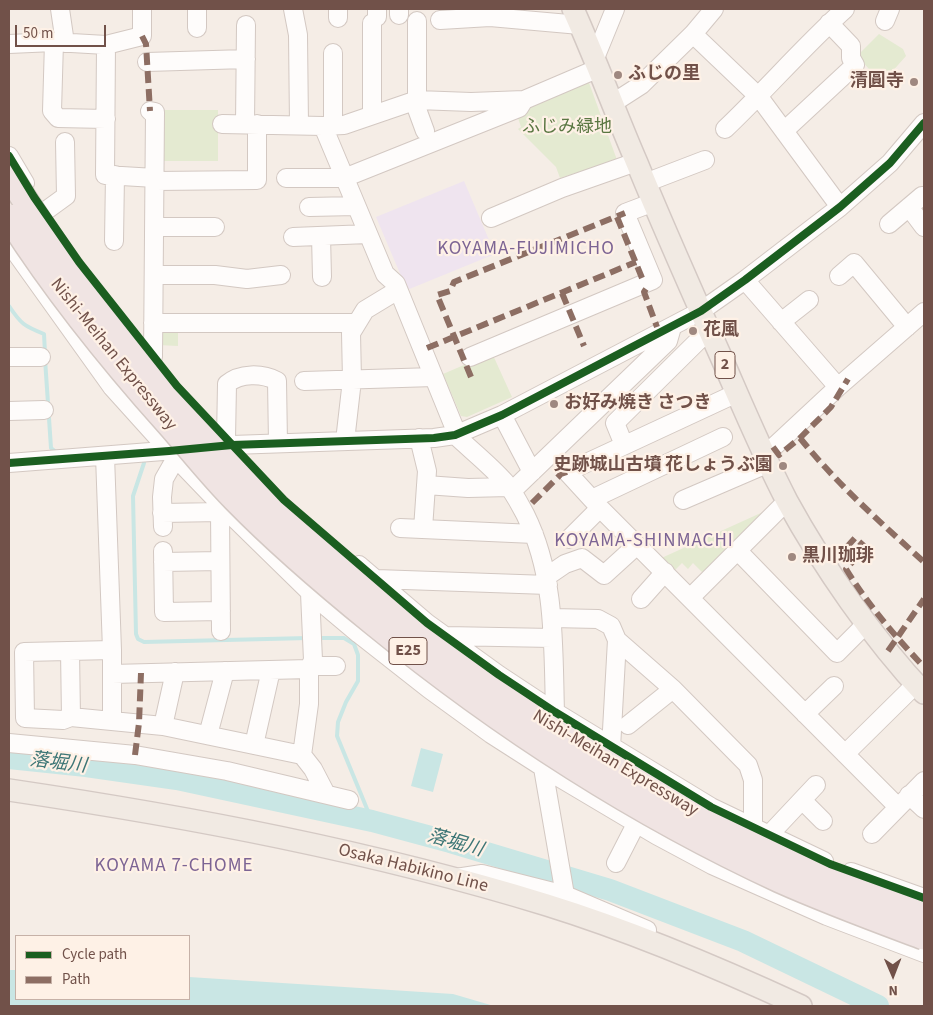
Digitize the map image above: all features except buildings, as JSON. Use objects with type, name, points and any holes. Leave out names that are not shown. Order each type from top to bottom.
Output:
[{"type":"highway","name":"Nishi-Meihan Expressway","points":[[9,175],[60,253],[113,324],[164,387],[250,480],[289,518],[356,579],[422,634],[554,728],[627,774],[696,813],[763,846],[856,887],[924,912]]},
{"type":"highway","name":"Nishi-Meihan Expressway","points":[[9,217],[29,250],[82,321],[131,381],[234,498],[295,556],[408,651],[474,701],[542,748],[613,793],[697,839],[782,880],[924,936]]},
{"type":"main road","name":"2","points":[[577,17],[636,162],[737,393],[787,501],[825,563],[867,623],[920,689]]},
{"type":"main road","name":"Osaka Habikino Line","points":[[9,790],[174,816],[284,837],[454,878],[548,906],[692,958],[801,1006]]},
{"type":"street","points":[[60,9],[59,42],[52,111],[58,118],[106,119]]},
{"type":"street","points":[[9,44],[59,42],[106,45],[142,36],[142,9]]},
{"type":"street","points":[[197,9],[197,28]]},
{"type":"street","points":[[293,9],[298,36],[299,125]]},
{"type":"street","points":[[222,124],[344,125],[415,101],[471,102],[524,100],[597,63],[615,9]]},
{"type":"street","points":[[613,103],[641,85],[693,34],[714,9]]},
{"type":"street","points":[[725,129],[812,39],[845,9]]},
{"type":"street","points":[[372,115],[375,16]]},
{"type":"street","points":[[440,20],[490,17],[577,17]]},
{"type":"street","points":[[417,21],[415,101],[425,131]]},
{"type":"street","points":[[784,131],[855,65],[851,58],[851,46],[829,23]]},
{"type":"street","points":[[106,45],[105,175],[155,180],[257,180],[246,58],[246,25]]},
{"type":"street","points":[[693,34],[758,97],[840,207]]},
{"type":"street","points":[[333,53],[328,126],[344,178],[385,274],[396,284],[456,435],[510,489],[534,534],[547,581],[552,618],[555,712],[543,768],[564,892]]},
{"type":"street","points":[[147,62],[246,58]]},
{"type":"street","points":[[286,178],[344,178],[518,108],[524,100]]},
{"type":"street","points":[[150,111],[155,112],[153,357]]},
{"type":"street","points":[[624,445],[615,423],[705,320],[744,280],[840,207],[890,163],[924,123]]},
{"type":"street","points":[[44,212],[66,196],[65,142]]},
{"type":"street","points":[[9,156],[44,212],[79,262],[177,386],[284,500],[427,623],[499,675],[555,712],[611,748],[711,807],[830,864],[924,898]]},
{"type":"street","points":[[470,357],[653,280],[625,213],[650,193],[705,160]]},
{"type":"street","points":[[491,218],[562,188],[636,162]]},
{"type":"street","points":[[114,176],[114,241]]},
{"type":"street","points":[[889,224],[915,202],[924,227]]},
{"type":"street","points":[[309,207],[356,206]]},
{"type":"street","points":[[154,227],[216,227]]},
{"type":"street","points":[[293,237],[368,234]]},
{"type":"street","points":[[321,236],[322,277]]},
{"type":"street","points":[[9,243],[112,387],[223,511],[310,593],[429,689],[491,734],[543,768],[636,824],[712,865],[827,916],[924,953]]},
{"type":"street","points":[[839,276],[854,263],[907,327]]},
{"type":"street","points":[[154,275],[215,274],[247,280],[281,275]]},
{"type":"street","points":[[744,280],[838,387]]},
{"type":"street","points":[[345,441],[352,380],[351,333],[366,310],[398,290]]},
{"type":"street","points":[[781,322],[808,300]]},
{"type":"street","points":[[683,500],[767,459],[838,387],[924,312]]},
{"type":"street","points":[[9,463],[143,453],[173,455],[229,442],[345,441],[456,435],[502,415],[672,327],[705,320]]},
{"type":"street","points":[[153,323],[357,323]]},
{"type":"street","points":[[426,485],[510,489],[532,472],[668,341],[672,327]]},
{"type":"street","points":[[9,357],[41,357]]},
{"type":"street","points":[[229,442],[227,384],[236,377],[267,376],[277,381],[278,443]]},
{"type":"street","points":[[304,381],[434,377]]},
{"type":"street","points":[[737,393],[567,472],[845,754],[904,801],[924,808]]},
{"type":"street","points":[[9,411],[44,410]]},
{"type":"street","points":[[502,415],[532,472]]},
{"type":"street","points":[[419,438],[427,471],[423,529]]},
{"type":"street","points":[[569,539],[596,503],[723,438]]},
{"type":"street","points":[[173,455],[164,479],[163,520],[223,511]]},
{"type":"street","points":[[105,456],[112,650],[112,721]]},
{"type":"street","points":[[690,598],[787,501]]},
{"type":"street","points":[[221,631],[220,561],[223,511]]},
{"type":"street","points":[[400,528],[534,534]]},
{"type":"street","points":[[376,579],[547,581],[565,564],[582,558],[604,575],[637,545]]},
{"type":"street","points":[[738,552],[837,652],[867,623]]},
{"type":"street","points":[[220,561],[163,557],[164,619],[221,611]]},
{"type":"street","points":[[641,598],[665,572]]},
{"type":"street","points":[[302,755],[309,704],[310,667],[313,660],[310,593]]},
{"type":"street","points":[[552,618],[598,619],[611,626],[617,640],[673,689],[748,766],[753,780],[761,831]]},
{"type":"street","points":[[446,636],[552,638]]},
{"type":"street","points":[[611,748],[617,640]]},
{"type":"street","points":[[112,650],[24,652],[25,718],[63,720],[72,717],[162,726],[302,755],[313,769],[326,794]]},
{"type":"street","points":[[70,651],[72,717]]},
{"type":"street","points":[[112,674],[271,670],[336,666]]},
{"type":"street","points":[[254,745],[271,670]]},
{"type":"street","points":[[208,735],[225,671]]},
{"type":"street","points":[[162,726],[175,672]]},
{"type":"street","points":[[805,714],[834,686]]},
{"type":"street","points":[[628,725],[673,689]]},
{"type":"street","points":[[845,754],[920,689]]},
{"type":"street","points":[[9,743],[135,755],[227,771],[349,800]]},
{"type":"street","points":[[872,834],[924,781]]},
{"type":"street","points":[[761,831],[802,800],[816,785]]},
{"type":"street","points":[[802,800],[823,821]]},
{"type":"street","points":[[616,863],[636,824]]},
{"type":"street","points":[[454,878],[482,874],[564,892],[673,940],[692,958]]},
{"type":"shaded area","points":[[464,181],[495,254],[407,290],[376,217]]},
{"type":"green space","points":[[879,34],[903,49],[906,56],[882,83],[857,56]]},
{"type":"green space","name":"ふじみ緑地","points":[[588,80],[617,160],[560,178],[556,167],[518,129],[521,127],[516,112]]},
{"type":"green space","points":[[160,110],[218,110],[218,161],[160,161]]},
{"type":"green space","points":[[178,327],[178,346],[158,345],[159,331]]},
{"type":"green space","points":[[492,353],[512,397],[467,417],[461,416],[443,374]]},
{"type":"green space","points":[[763,512],[766,516],[705,575],[693,563],[688,569],[682,563],[671,574],[657,560]]},
{"type":"water","points":[[421,748],[443,754],[433,792],[411,786]]},
{"type":"water","points":[[9,970],[15,970],[15,1000],[190,1000],[190,977],[453,994],[494,1006],[9,1006]]},
{"type":"waterway","points":[[9,306],[24,324],[44,334],[45,353]]},
{"type":"waterway","points":[[45,359],[51,448],[56,452]]},
{"type":"waterway","points":[[144,456],[144,463],[133,496],[136,634],[138,639],[144,642],[308,638]]},
{"type":"waterway","points":[[317,638],[344,638],[354,644],[358,655],[358,681],[346,702],[338,722],[337,736],[372,821]]},
{"type":"waterway","name":"落堀川","points":[[9,758],[86,766],[177,779],[372,821],[450,842],[610,890],[743,941],[878,1006]]},
{"type":"marked path","points":[[142,36],[146,44],[150,111]]},
{"type":"marked path","points":[[471,377],[437,295],[450,291],[454,282],[625,213]]},
{"type":"marked path","points":[[617,217],[642,278]]},
{"type":"marked path","points":[[427,348],[636,262]]},
{"type":"marked path","points":[[646,289],[644,292],[657,327]]},
{"type":"marked path","points":[[562,293],[584,346]]},
{"type":"marked path","points":[[773,447],[779,455],[800,438],[831,407],[848,379]]},
{"type":"marked path","points":[[800,438],[844,487],[924,562]]},
{"type":"marked path","points":[[532,503],[561,474],[567,472]]},
{"type":"marked path","points":[[854,560],[844,550],[855,538],[864,546],[864,549],[846,569],[882,620],[924,667]]},
{"type":"marked path","points":[[888,651],[924,599]]},
{"type":"marked path","points":[[135,755],[139,723],[141,673]]},
{"type":"cycle path","points":[[9,463],[232,445],[434,438],[455,435],[502,415],[701,311],[745,280],[840,207],[890,163],[924,123]]},
{"type":"cycle path","points":[[9,156],[34,197],[79,262],[177,386],[284,500],[427,623],[499,675],[555,712],[711,807],[830,864],[924,898]]},
{"type":"place","name":"ふじの里","points":[[618,75]]},
{"type":"place","name":"清圓寺","points":[[914,82]]},
{"type":"place","name":"花風","points":[[693,331]]},
{"type":"place","name":"お好み焼き さつき","points":[[554,404]]},
{"type":"place","name":"史跡城山古墳 花しょうぶ園","points":[[783,466]]},
{"type":"place","name":"黒川珈琲","points":[[792,557]]},
{"type":"district","name":"KOYAMA-FUJIMICHO","points":[[526,250]]},
{"type":"district","name":"KOYAMA-SHINMACHI","points":[[644,542]]},
{"type":"district","name":"KOYAMA 7-CHOME","points":[[174,867]]}]
